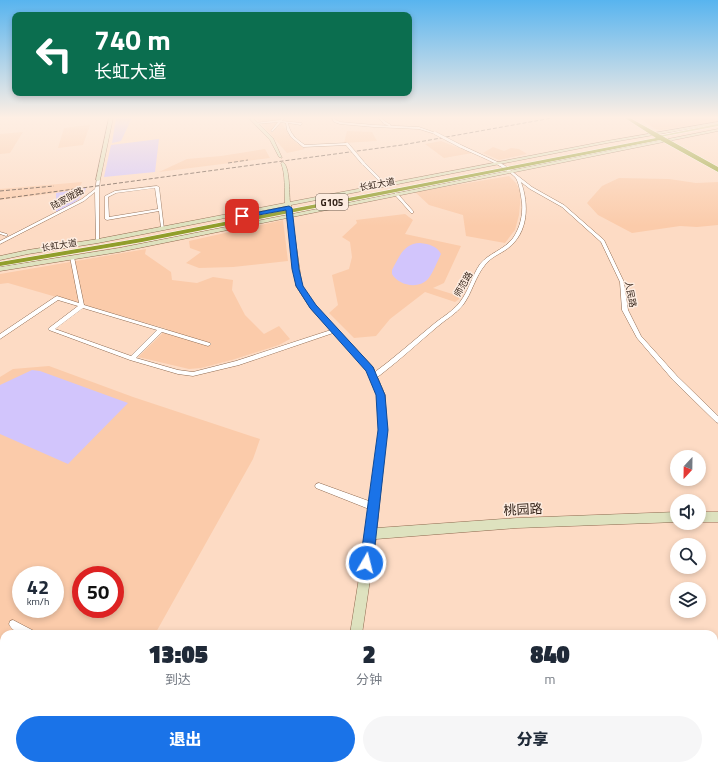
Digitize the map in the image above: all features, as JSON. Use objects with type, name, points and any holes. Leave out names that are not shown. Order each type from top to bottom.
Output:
[{"type":"highway","name":"长虹大道","points":[[0,261],[289,209],[572,154]]},
{"type":"highway","points":[[689,154],[718,170]]},
{"type":"highway","name":"长虹大道","points":[[0,264],[142,240],[289,209]]},
{"type":"street","name":"陆家陇路","points":[[0,242],[83,200],[97,189],[103,154]]},
{"type":"street","points":[[355,154],[385,185]]},
{"type":"street","name":"人民路","points":[[477,154],[504,167],[530,188],[563,206],[603,241],[622,282],[625,310],[639,337],[675,378],[718,420]]},
{"type":"street","points":[[283,163],[286,170],[289,209],[299,286],[313,307],[370,369],[381,395],[383,430],[371,534],[357,630]]},
{"type":"street","points":[[0,269],[72,257],[289,209],[385,185],[504,167]]},
{"type":"street","points":[[0,258],[163,228],[396,194],[504,167]]},
{"type":"street","name":"师范路","points":[[373,377],[399,359],[437,324],[457,309],[468,294],[482,265],[490,257],[509,245],[520,229],[524,216],[523,191],[518,178]]},
{"type":"street","points":[[159,210],[107,220],[106,197],[113,193],[157,187],[159,210],[163,228]]},
{"type":"street","points":[[97,189],[98,241]]},
{"type":"street","points":[[396,194],[412,212]]},
{"type":"street","points":[[0,233],[6,235]]},
{"type":"street","points":[[72,257],[82,306]]},
{"type":"street","points":[[0,336],[57,298],[208,344]]},
{"type":"street","points":[[82,306],[51,329],[132,359],[178,372],[193,374],[237,363],[334,331]]},
{"type":"street","points":[[132,359],[161,330]]},
{"type":"street","points":[[319,486],[374,508]]},
{"type":"street","name":"桃园路","points":[[371,534],[517,523],[670,517]]},
{"type":"street","points":[[706,517],[718,517]]},
{"type":"street","points":[[13,624],[24,630]]},
{"type":"shaded area","points":[[109,154],[157,154],[155,172],[104,177]]},
{"type":"shaded area","points":[[234,154],[268,154],[270,158],[159,172],[187,159]]},
{"type":"shaded area","points":[[438,154],[467,154],[444,158]]},
{"type":"shaded area","points":[[485,154],[527,154],[499,160]]},
{"type":"shaded area","points":[[509,176],[516,183],[521,193],[519,215],[515,230],[505,243],[466,236],[463,215],[429,205],[415,192]]},
{"type":"shaded area","points":[[619,178],[669,179],[696,183],[718,182],[718,225],[697,227],[680,226],[632,233],[598,215],[587,203],[602,186]]},
{"type":"shaded area","points":[[82,182],[79,190],[0,200],[0,189]]},
{"type":"shaded area","points":[[86,188],[78,200],[56,212],[56,193]]},
{"type":"shaded area","points":[[405,214],[413,220],[405,234],[461,246],[444,283],[433,288],[462,297],[455,302],[425,292],[390,319],[376,336],[354,338],[329,313],[338,305],[332,275],[349,269],[352,257],[350,242],[342,237],[357,223],[356,220]]},
{"type":"shaded area","points":[[283,220],[288,261],[233,267],[199,268],[186,263],[201,252],[190,248],[189,241]]},
{"type":"shaded area","points":[[420,243],[432,246],[441,254],[432,274],[428,279],[419,284],[408,285],[395,278],[392,274],[392,270],[406,248],[410,245]]},
{"type":"shaded area","points":[[146,249],[145,254],[171,272],[172,280],[197,283],[213,277],[233,280],[232,290],[245,315],[264,334],[279,326],[290,339],[279,345],[232,360],[201,368],[189,369],[138,357],[167,329],[8,283],[0,284],[0,274]]},
{"type":"shaded area","points":[[49,366],[133,397],[260,439],[253,459],[157,630],[0,630],[0,377],[13,369]]},
{"type":"shaded area","points":[[32,370],[40,371],[128,403],[68,464],[0,434],[0,385]]},
{"type":"railway","points":[[0,199],[335,154]]},
{"type":"railway","points":[[228,163],[248,160]]},
{"type":"railway","points":[[0,191],[54,186]]},
{"type":"route","points":[[242,216],[289,208],[299,286],[313,307],[370,369],[381,395],[383,430],[371,534],[366,563]]}]
